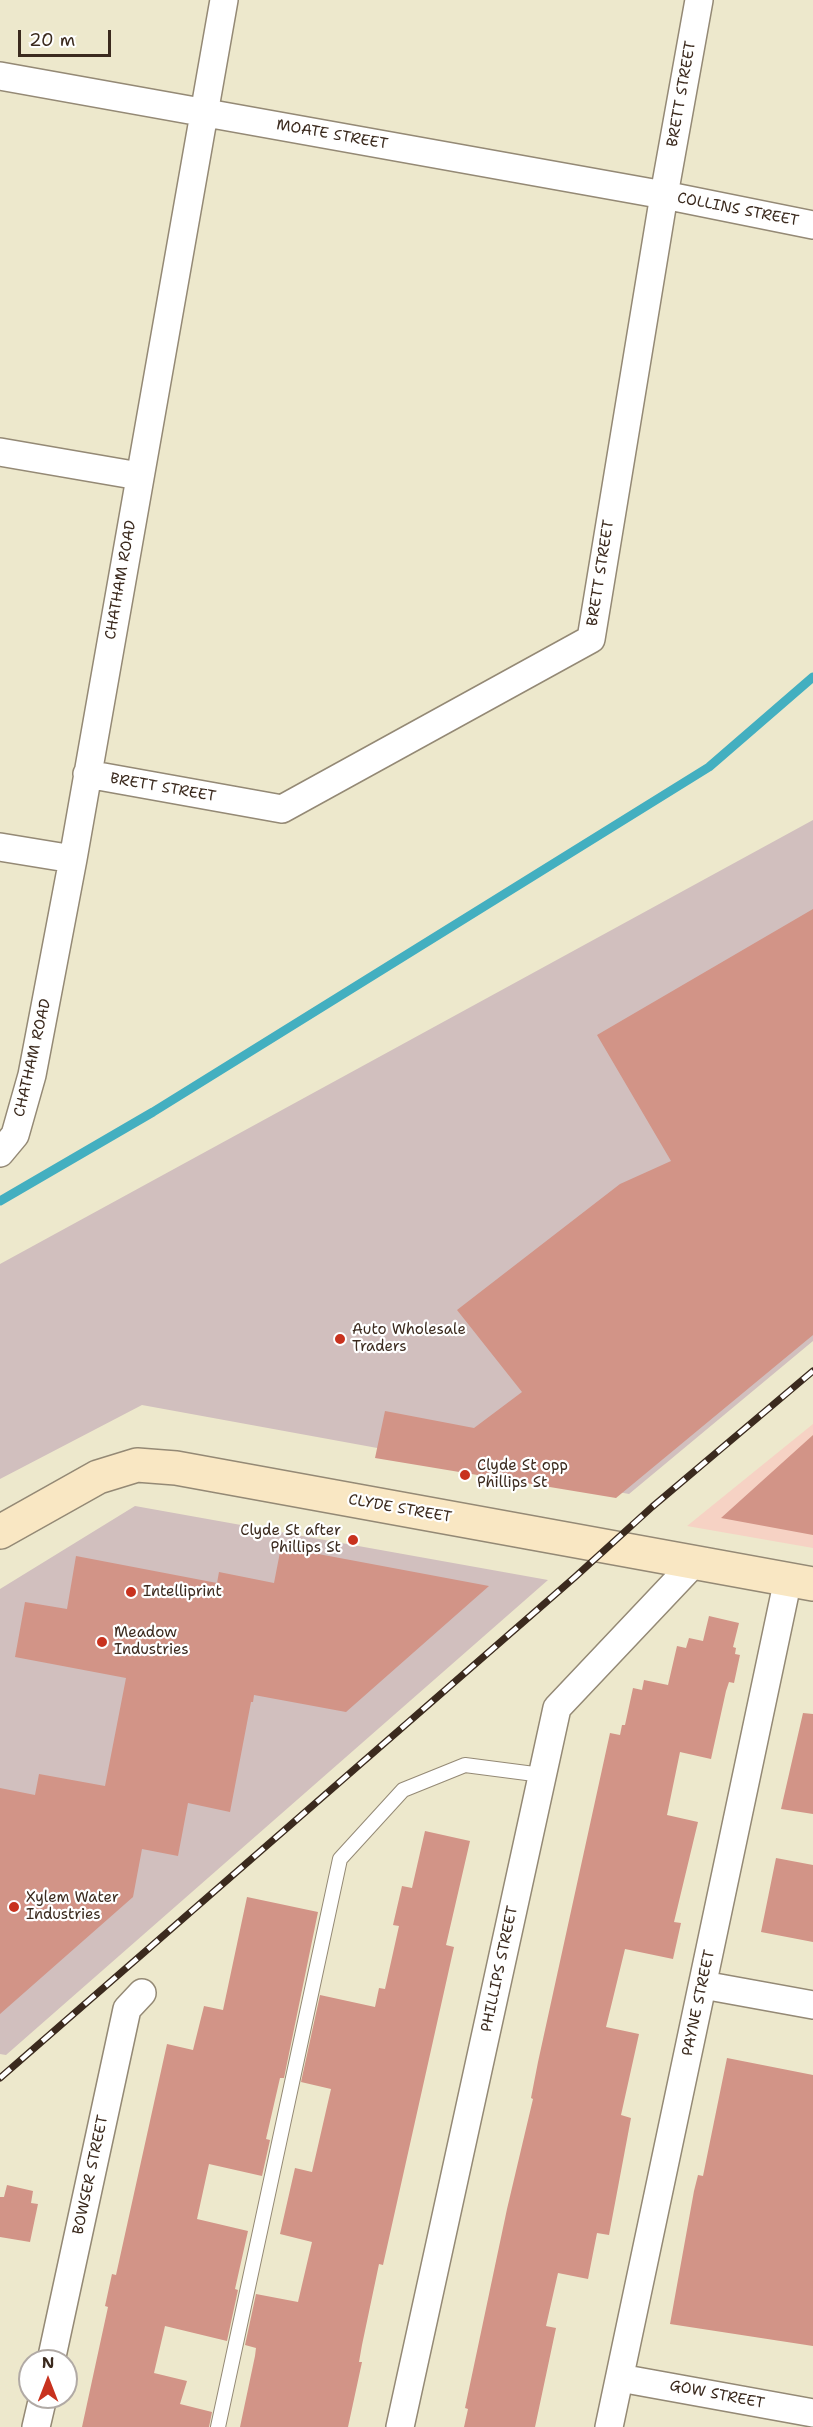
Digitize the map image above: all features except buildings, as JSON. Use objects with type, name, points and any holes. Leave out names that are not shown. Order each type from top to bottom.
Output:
[{"type":"street","name":"CHATHAM ROAD","points":[[0,1153],[15,1135],[32,1075],[73,859],[224,0]]},
{"type":"street","name":"BRETT STREET","points":[[87,774],[282,809],[591,639],[664,195],[699,0]]},
{"type":"street","name":"MOATE STREET","points":[[0,76],[664,195]]},
{"type":"street","name":"COLLINS STREET","points":[[664,195],[813,225]]},
{"type":"street","points":[[0,452],[139,477]]},
{"type":"street","points":[[0,847],[73,859]]},
{"type":"street","name":"CLYDE STREET","points":[[0,1532],[98,1478],[137,1465],[176,1468],[801,1582]]},
{"type":"street","name":"PHILLIPS STREET","points":[[400,2427],[557,1708],[696,1562]]},
{"type":"street","name":"PAYNE STREET","points":[[609,2427],[703,1985],[801,1582]]},
{"type":"street","points":[[703,1985],[813,2005]]},
{"type":"street","name":"BOWSER STREET","points":[[54,2349],[128,2009],[142,1993]]},
{"type":"street","name":"GOW STREET","points":[[620,2378],[813,2413]]},
{"type":"street","points":[[36,2427],[40,2409]]},
{"type":"lane","points":[[218,2427],[340,1859],[403,1790],[465,1765],[542,1775]]},
{"type":"shaded area","points":[[813,820],[813,1341],[629,1494],[142,1405],[0,1479],[0,1264]]},
{"type":"shaded area","points":[[813,1424],[813,1548],[687,1526]]},
{"type":"shaded area","points":[[135,1506],[548,1580],[6,2055],[0,2054],[0,1589]]},
{"type":"waterway","points":[[0,1201],[153,1112],[709,767],[813,677]]},
{"type":"railway","points":[[0,2078],[575,1577],[652,1507],[813,1371]]},
{"type":"place","name":"Auto Wholesale Traders","points":[[340,1339]]},
{"type":"place","name":"Clyde St opp Phillips St","points":[[465,1475]]},
{"type":"place","name":"Clyde St after Phillips St","points":[[353,1540]]},
{"type":"place","name":"Intelliprint","points":[[131,1592]]},
{"type":"place","name":"Meadow Industries","points":[[102,1642]]},
{"type":"place","name":"Xylem Water Industries","points":[[14,1907]]}]
